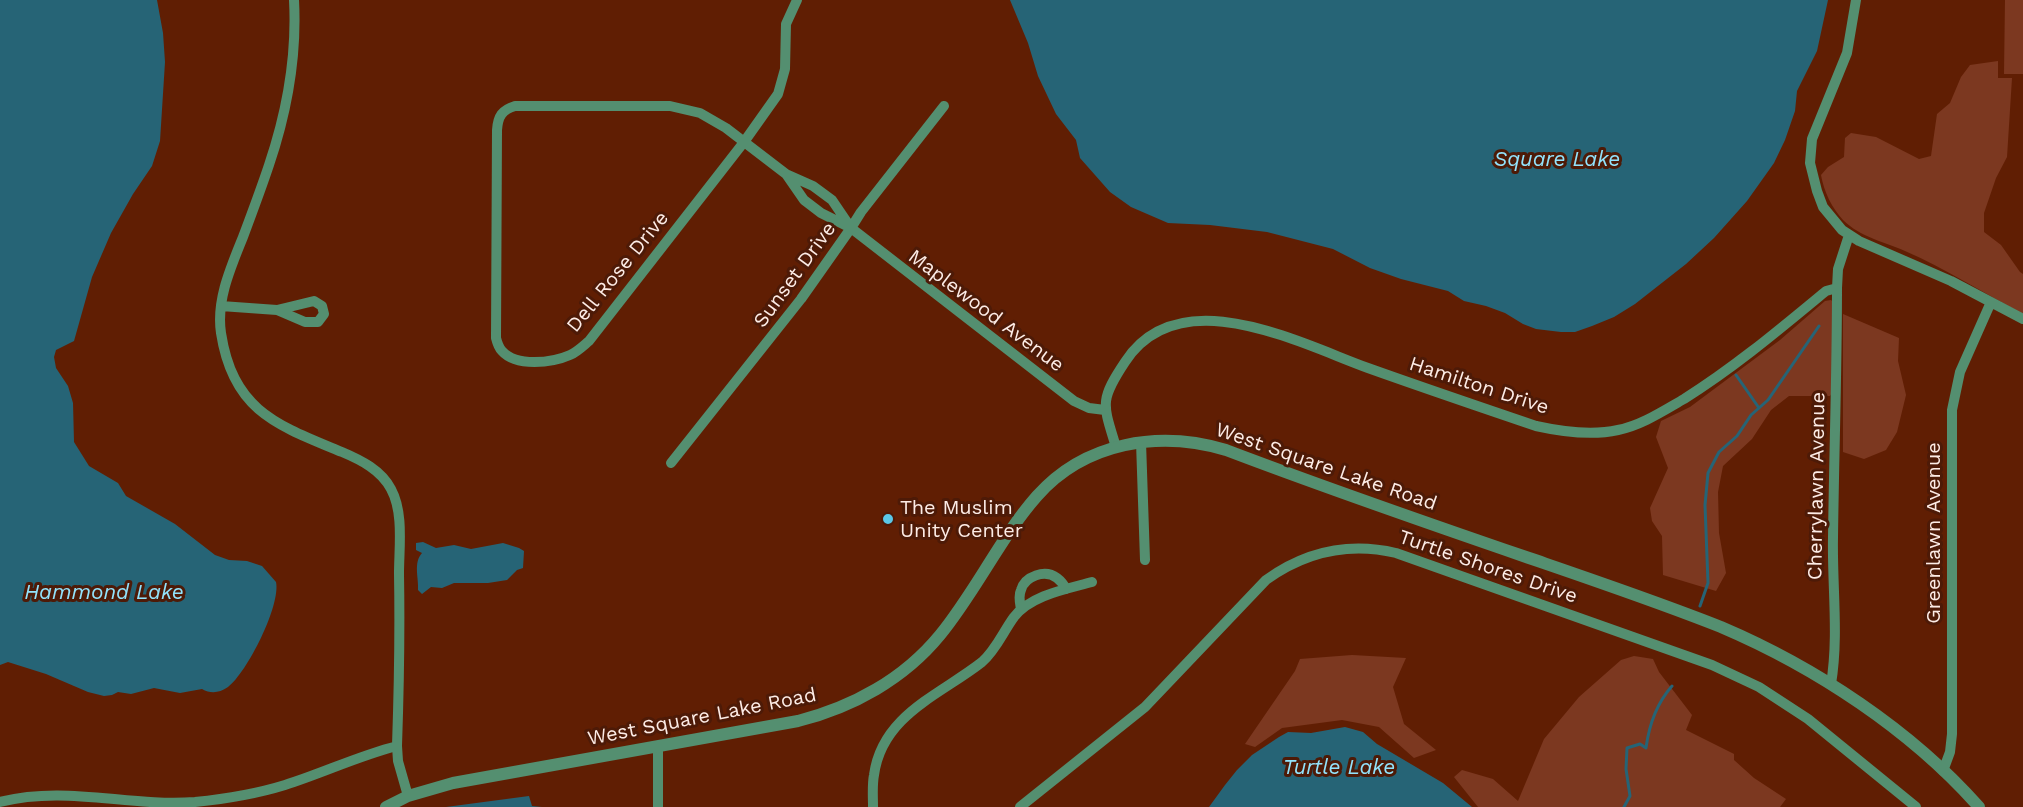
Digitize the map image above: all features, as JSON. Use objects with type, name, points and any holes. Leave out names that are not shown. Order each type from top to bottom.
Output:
[{"type":"street","points":[[294,0],[292,60],[283,118],[270,164],[228,278],[221,306],[221,333],[240,389],[254,406],[267,417],[288,429],[363,462],[382,477],[394,496],[398,506],[399,556],[397,746],[408,796]]},
{"type":"street","name":"Dell Rose Drive","points":[[504,111],[500,116],[497,130],[496,338],[501,350],[517,359],[557,359],[572,354],[589,341],[770,106],[782,85],[785,69],[786,24],[796,0]]},
{"type":"street","points":[[1856,0],[1847,53],[1812,139],[1810,163],[1823,207],[1849,235],[1942,277],[2023,319]]},
{"type":"street","name":"Maplewood Avenue","points":[[504,111],[516,106],[670,106],[700,113],[719,124],[786,174],[813,186],[831,200],[851,228]]},
{"type":"street","name":"Sunset Drive","points":[[671,463],[801,299],[861,212],[944,106]]},
{"type":"street","name":"Maplewood Avenue","points":[[786,174],[804,200],[821,213],[851,228],[1074,401],[1089,408],[1105,410]]},
{"type":"street","points":[[1838,288],[1838,269],[1849,235]]},
{"type":"street","name":"Hamilton Drive","points":[[1105,410],[1111,385],[1131,352],[1141,342],[1157,332],[1178,325],[1198,321],[1221,321],[1263,329],[1367,368],[1536,426],[1574,432],[1596,433],[1619,430],[1660,413],[1716,379],[1826,291],[1838,288]]},
{"type":"street","name":"Cherrylawn Avenue","points":[[1831,684],[1834,643],[1833,540],[1838,288]]},
{"type":"street","name":"Greenlawn Avenue","points":[[1943,771],[1950,752],[1952,734],[1952,410],[1960,372],[1991,302]]},
{"type":"street","points":[[221,306],[277,310]]},
{"type":"street","points":[[1105,410],[1116,447]]},
{"type":"street","name":"West Square Lake Road","points":[[386,807],[408,796],[453,783],[766,728],[820,716],[856,701],[882,687],[913,663],[940,635],[1038,495],[1070,468],[1116,447],[1141,442],[1185,441],[1204,443],[1226,450],[1720,627],[1788,659],[1831,684],[1913,743],[1979,807]]},
{"type":"street","points":[[1141,442],[1145,560]]},
{"type":"street","name":"Turtle Shores Drive","points":[[1020,807],[1145,707],[1266,580],[1284,568],[1312,555],[1338,549],[1358,548],[1396,553],[1712,665],[1759,687],[1808,719],[1916,807]]},
{"type":"street","points":[[1021,609],[1021,588],[1026,581],[1036,575],[1051,575],[1060,580],[1066,589]]},
{"type":"street","points":[[873,807],[876,765],[883,747],[896,726],[914,708],[987,657],[1021,609],[1066,589],[1092,582]]},
{"type":"street","points":[[0,802],[51,794],[156,804],[214,800],[283,786],[365,754],[397,746]]},
{"type":"street","points":[[658,747],[658,807]]},
{"type":"shaded area","points":[[2005,0],[2023,0],[2023,74],[2004,74]]},
{"type":"shaded area","points":[[1998,61],[1998,78],[2012,78],[2007,157],[1996,178],[1984,213],[1984,232],[2001,245],[2023,274],[2023,314],[1935,265],[1865,235],[1850,226],[1832,205],[1821,175],[1828,167],[1844,157],[1845,138],[1851,133],[1876,137],[1919,159],[1931,156],[1937,114],[1950,103],[1961,77],[1970,65]]},
{"type":"shaded area","points":[[1831,300],[1834,303],[1834,390],[1830,396],[1789,396],[1771,410],[1752,439],[1723,466],[1718,492],[1719,533],[1726,573],[1716,591],[1663,575],[1662,536],[1652,521],[1650,508],[1668,468],[1656,437],[1661,421],[1690,407],[1780,340],[1825,301]]},
{"type":"shaded area","points":[[1843,314],[1899,338],[1898,361],[1906,395],[1897,432],[1886,450],[1864,459],[1843,452]]},
{"type":"shaded area","points":[[1352,655],[1406,658],[1393,687],[1404,724],[1436,750],[1414,758],[1379,727],[1342,720],[1282,728],[1255,747],[1245,744],[1295,671],[1300,659]]},
{"type":"shaded area","points":[[1634,656],[1653,659],[1659,672],[1692,715],[1686,730],[1734,754],[1734,760],[1754,778],[1786,799],[1780,807],[1478,807],[1454,777],[1462,770],[1493,779],[1518,801],[1544,739],[1579,697],[1621,660]]},
{"type":"water","name":"Hammond Lake","points":[[0,0],[157,0],[165,62],[160,141],[152,166],[111,233],[92,277],[74,341],[56,350],[54,357],[56,368],[68,386],[73,403],[74,442],[89,466],[118,483],[126,496],[175,524],[215,555],[262,566],[276,582],[276,593],[268,622],[253,654],[236,679],[228,687],[218,692],[202,689],[180,693],[154,688],[131,694],[118,692],[104,696],[8,662],[0,665]]},
{"type":"water","name":"Square Lake","points":[[1010,0],[1828,0],[1817,51],[1797,91],[1795,111],[1785,140],[1774,163],[1747,201],[1714,238],[1686,264],[1635,304],[1614,317],[1592,326],[1575,332],[1561,332],[1536,329],[1505,313],[1464,301],[1448,291],[1370,268],[1333,249],[1267,232],[1210,225],[1168,223],[1131,207],[1110,192],[1080,158],[1076,140],[1056,114],[1038,76],[1028,43]]},
{"type":"water","points":[[423,542],[436,548],[454,545],[471,549],[503,543],[524,551],[523,568],[517,570],[507,580],[488,583],[454,583],[442,588],[431,587],[422,594],[418,590],[417,571],[419,557],[422,553],[416,550],[416,543]]},
{"type":"water","name":"Turtle Lake","points":[[1345,727],[1363,732],[1377,744],[1443,783],[1472,807],[1209,807],[1237,770],[1252,755],[1279,737],[1288,732],[1311,733]]},
{"type":"water","points":[[529,796],[532,806],[542,807],[446,807]]},
{"type":"waterway","points":[[1700,606],[1708,583],[1705,505],[1708,473],[1719,452],[1737,436],[1751,415],[1768,400],[1819,326]]},
{"type":"waterway","points":[[1736,375],[1759,408]]},
{"type":"waterway","points":[[1624,807],[1630,796],[1626,769],[1627,748],[1640,744],[1646,748],[1654,715],[1672,686]]},
{"type":"place","name":"The Muslim Unity Center","points":[[888,519]]}]
